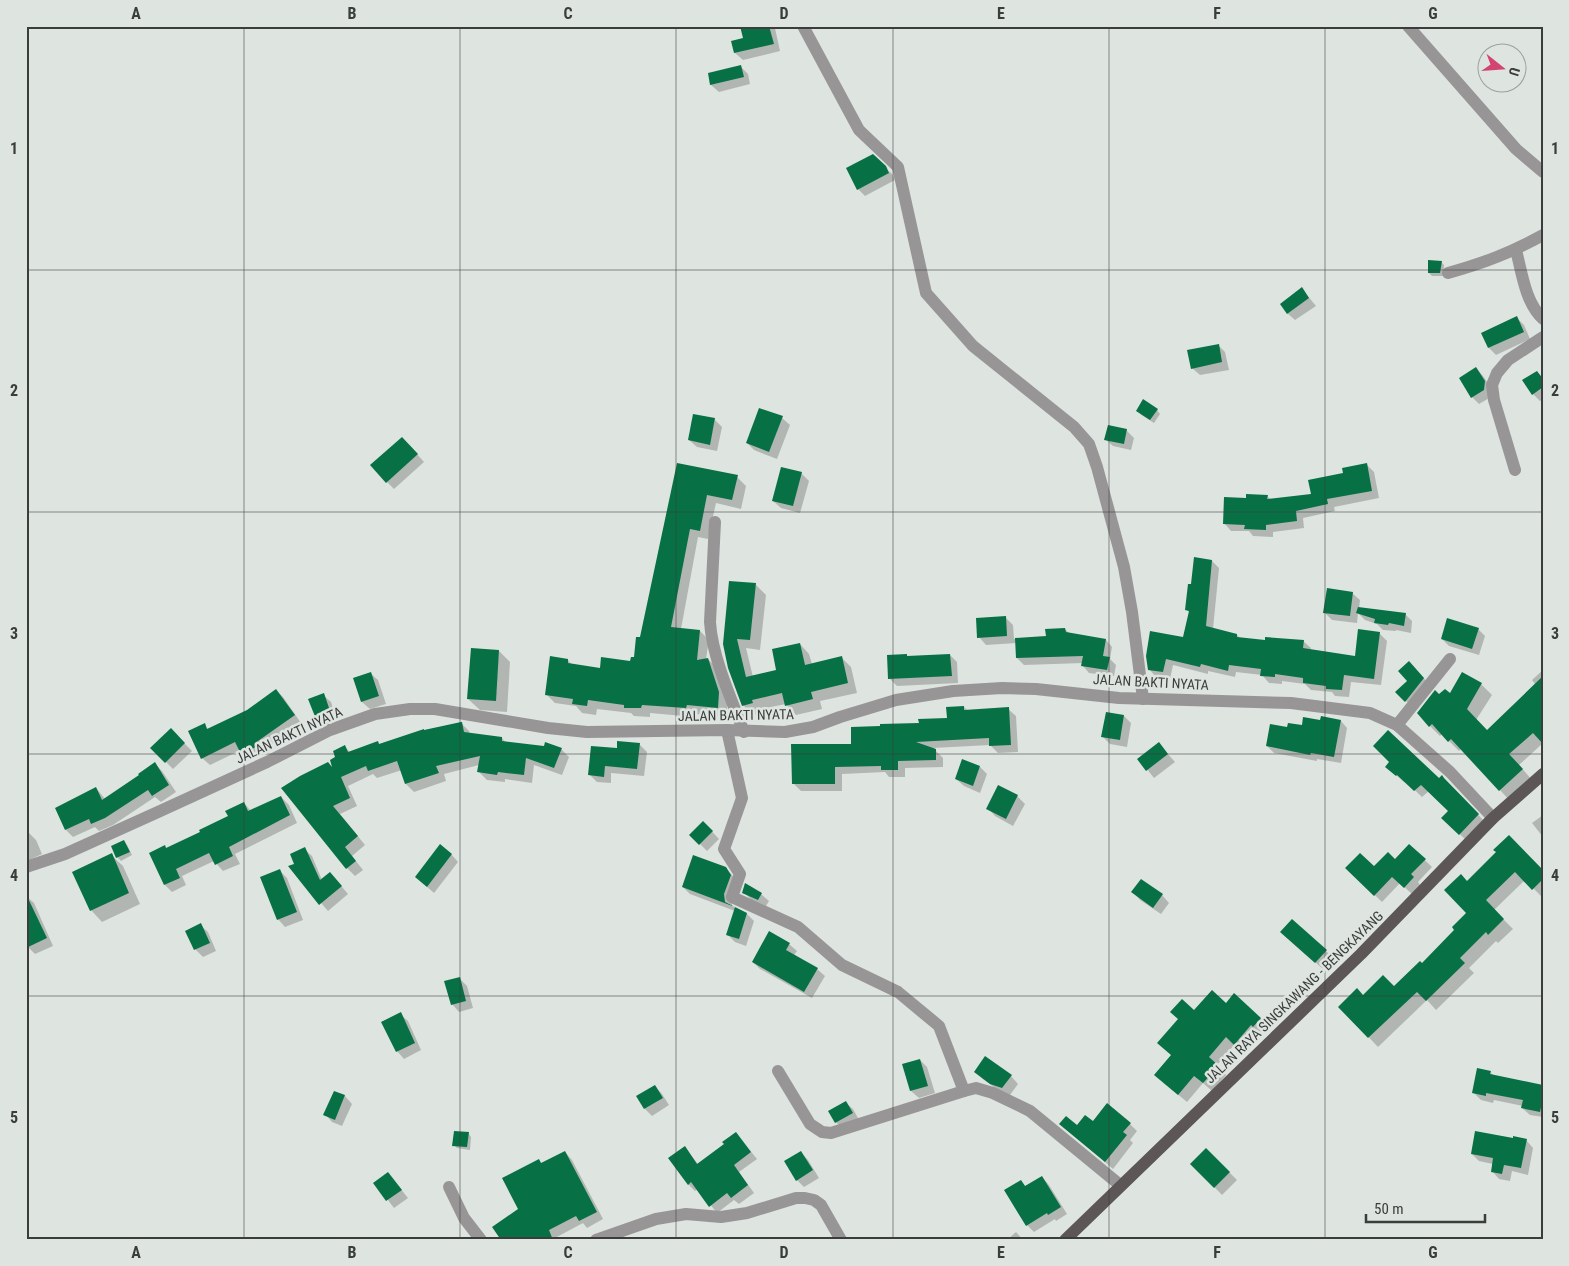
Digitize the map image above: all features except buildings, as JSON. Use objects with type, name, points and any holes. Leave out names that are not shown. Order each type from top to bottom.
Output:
[{"type":"main road","name":"JALAN RAYA SINGKAWANG - BENGKAYANG","points":[[1065,1240],[1361,954],[1493,818],[1543,774]]},
{"type":"street","points":[[803,26],[859,130],[898,167],[926,293],[973,346],[1074,427],[1088,444],[1097,467],[1124,567],[1132,612],[1143,699]]},
{"type":"street","points":[[1408,26],[1516,149],[1543,172]]},
{"type":"street","points":[[1448,273],[1480,264],[1516,250],[1543,235]]},
{"type":"street","points":[[1516,250],[1527,294],[1543,319]]},
{"type":"street","points":[[1515,470],[1494,400],[1492,385],[1497,373],[1508,360],[1543,337]]},
{"type":"street","points":[[715,522],[711,634],[714,649],[744,732]]},
{"type":"street","points":[[1397,725],[1450,659]]},
{"type":"street","name":"JALAN BAKTI NYATA","points":[[26,867],[65,854],[267,762],[330,730],[375,714],[410,709],[435,709],[539,727],[587,732],[727,730],[785,732],[813,727],[896,700],[953,691],[1002,688],[1036,689],[1110,698],[1291,703],[1370,712],[1397,725],[1450,772],[1493,818]]},
{"type":"street","points":[[727,730],[742,798],[724,849],[740,874],[732,897],[798,927],[842,965],[898,992],[939,1026],[964,1091]]},
{"type":"street","points":[[778,1071],[810,1124],[822,1132],[831,1134],[964,1091],[976,1088],[993,1093],[1030,1111],[1120,1185]]},
{"type":"street","points":[[449,1187],[464,1218],[480,1240]]},
{"type":"street","points":[[596,1240],[656,1219],[686,1214],[721,1217],[747,1212],[796,1198],[805,1198],[814,1200],[822,1206],[841,1240]]}]
